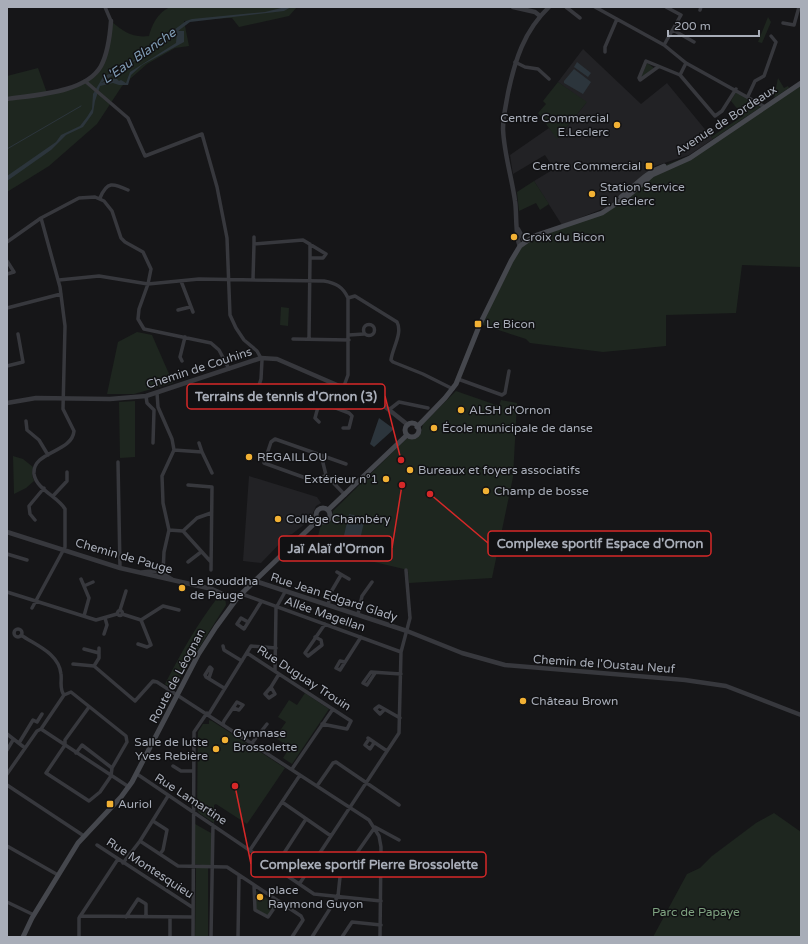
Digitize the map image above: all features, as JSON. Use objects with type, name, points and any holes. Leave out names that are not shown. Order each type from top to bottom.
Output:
[{"type":"main road","name":"Avenue de Bordeaux","points":[[592,217],[622,201],[652,175],[690,158],[801,83]]},
{"type":"main road","name":"Avenue de Bordeaux","points":[[592,217],[609,207],[655,169],[695,154]]},
{"type":"main road","points":[[407,435],[411,437],[417,435],[417,426],[453,389],[480,324],[510,261],[520,246],[534,236],[592,217]]},
{"type":"main road","points":[[407,435],[405,430],[408,425],[414,424],[417,426]]},
{"type":"main road","points":[[328,510],[407,435]]},
{"type":"main road","points":[[322,508],[328,510],[330,514],[328,520],[324,522],[318,520],[316,516],[318,510],[322,508]]},
{"type":"main road","name":"Route de Léognan","points":[[23,937],[34,915],[58,875],[84,836],[129,787],[206,640],[234,602],[318,520]]},
{"type":"street","points":[[7,99],[71,88],[85,81],[101,66],[106,50],[111,21],[104,7]]},
{"type":"street","points":[[513,7],[535,12],[540,16]]},
{"type":"street","points":[[520,246],[517,237],[518,229],[514,195],[503,129],[505,112],[515,62],[522,43],[540,16],[549,7]]},
{"type":"street","points":[[566,7],[580,18]]},
{"type":"street","points":[[595,7],[664,45],[686,63],[736,89],[765,107]]},
{"type":"street","points":[[664,45],[681,15],[666,7]]},
{"type":"street","points":[[782,23],[794,25],[798,7]]},
{"type":"street","points":[[605,52],[605,47],[617,19]]},
{"type":"street","points":[[673,30],[694,42]]},
{"type":"street","points":[[748,96],[755,80],[764,76],[776,42],[771,36]]},
{"type":"street","points":[[658,67],[640,80],[639,78],[646,61],[680,75],[715,116],[722,111],[736,89]]},
{"type":"street","points":[[515,62],[525,67],[538,69],[549,79]]},
{"type":"street","points":[[680,75],[686,63]]},
{"type":"street","points":[[85,81],[128,118],[145,156],[202,134],[217,187],[227,238],[230,315],[244,340],[257,351],[263,364],[258,389],[255,393]]},
{"type":"street","points":[[100,198],[104,190],[109,185],[116,184],[128,190]]},
{"type":"street","points":[[7,242],[41,218],[79,198],[90,196],[100,198],[112,211],[121,238],[125,242],[138,248],[145,256],[151,269],[148,284],[139,309],[138,319],[144,329],[211,343],[219,350],[229,369]]},
{"type":"street","points":[[32,608],[37,602],[66,544],[65,511],[53,496],[36,480],[34,471],[38,462],[69,443],[73,437],[73,428],[63,410],[65,326],[59,280],[41,218]]},
{"type":"street","points":[[518,229],[525,242]]},
{"type":"street","points":[[253,279],[254,237]]},
{"type":"street","points":[[254,244],[303,240],[326,254],[323,258],[310,258]]},
{"type":"street","points":[[308,339],[310,244]]},
{"type":"street","points":[[7,261],[14,272],[7,274]]},
{"type":"street","points":[[59,280],[107,276],[148,284],[181,281],[253,279],[324,281],[337,285],[342,288],[348,298],[349,340],[348,375],[336,408]]},
{"type":"street","points":[[181,281],[193,312]]},
{"type":"street","points":[[7,308],[61,294]]},
{"type":"street","points":[[348,298],[355,296],[358,297],[397,322],[399,325],[398,334],[391,360],[453,389]]},
{"type":"street","points":[[178,310],[190,306]]},
{"type":"street","points":[[7,366],[23,362],[18,334]]},
{"type":"street","points":[[349,334],[364,334]]},
{"type":"street","points":[[182,361],[180,357],[185,337]]},
{"type":"street","points":[[293,339],[349,340]]},
{"type":"street","name":"Chemin de Couhins","points":[[7,403],[36,398],[110,399],[146,396],[261,358],[277,359],[390,409],[408,425]]},
{"type":"street","points":[[458,379],[502,395],[505,393],[509,371]]},
{"type":"street","points":[[157,393],[158,407],[172,439],[174,450],[162,476],[163,503],[169,530],[164,552],[162,573]]},
{"type":"street","points":[[146,396],[148,403],[154,410],[153,443]]},
{"type":"street","points":[[390,409],[398,402],[428,408]]},
{"type":"street","points":[[319,422],[315,418],[318,407],[323,405],[336,408],[347,412],[352,416],[349,428],[343,428]]},
{"type":"street","points":[[26,421],[27,430],[39,440],[48,455]]},
{"type":"street","points":[[326,475],[314,481],[264,463],[271,442],[275,439],[346,464]]},
{"type":"street","points":[[199,443],[212,473]]},
{"type":"street","points":[[174,450],[202,452]]},
{"type":"street","points":[[321,455],[326,475],[345,495]]},
{"type":"street","points":[[118,462],[120,568]]},
{"type":"street","points":[[53,496],[68,479],[67,472]]},
{"type":"street","points":[[188,485],[212,487],[211,570]]},
{"type":"street","points":[[35,520],[30,514],[28,506],[44,488]]},
{"type":"street","points":[[183,531],[197,518],[211,513]]},
{"type":"street","points":[[169,530],[183,531],[211,562]]},
{"type":"street","name":"Chemin de Pauge","points":[[7,532],[120,568],[219,591],[234,602]]},
{"type":"street","points":[[188,562],[201,552]]},
{"type":"street","points":[[7,554],[27,560]]},
{"type":"street","points":[[300,883],[399,733],[401,652],[410,618],[406,570]]},
{"type":"street","points":[[139,572],[150,571],[162,573],[174,581]]},
{"type":"street","points":[[337,572],[349,579]]},
{"type":"street","points":[[328,605],[331,592],[341,575]]},
{"type":"street","points":[[81,579],[89,598],[84,616]]},
{"type":"street","name":"Rue Jean Edgard Glady","points":[[255,581],[406,631]]},
{"type":"street","points":[[84,586],[94,582]]},
{"type":"street","points":[[358,614],[362,596],[372,582]]},
{"type":"street","points":[[7,592],[96,620],[121,612],[141,620],[151,645],[147,647],[138,644]]},
{"type":"street","points":[[121,612],[126,592]]},
{"type":"street","points":[[275,671],[276,608],[285,592]]},
{"type":"street","name":"Allée Magellan","points":[[242,594],[276,608],[401,652]]},
{"type":"street","points":[[248,622],[261,602]]},
{"type":"street","points":[[141,620],[163,606],[179,610]]},
{"type":"street","points":[[104,634],[107,625],[105,618]]},
{"type":"street","points":[[315,637],[321,640],[322,644],[308,656],[304,653],[315,637],[324,624]]},
{"type":"street","name":"Chemin de l'Oustau Neuf","points":[[406,631],[456,651],[515,667],[685,680],[726,686],[801,715]]},
{"type":"street","points":[[21,635],[52,654],[61,672],[60,690],[64,695]]},
{"type":"street","points":[[345,662],[361,637]]},
{"type":"street","points":[[223,646],[224,650],[242,661]]},
{"type":"street","points":[[192,937],[194,732],[208,714],[251,646],[276,648]]},
{"type":"street","points":[[94,666],[99,658],[99,648]]},
{"type":"street","points":[[84,649],[99,653]]},
{"type":"street","name":"Rue Duguay Trouin","points":[[247,653],[351,721],[348,729],[322,724]]},
{"type":"street","points":[[73,664],[94,666],[135,702],[153,681],[177,693],[368,820],[375,827],[399,840]]},
{"type":"street","points":[[375,673],[401,674]]},
{"type":"street","points":[[271,687],[279,674]]},
{"type":"street","points":[[209,678],[224,688]]},
{"type":"street","points":[[7,774],[37,731],[42,729],[64,695],[71,692],[126,736],[127,742],[112,768],[111,776],[100,792],[89,801],[46,773]]},
{"type":"street","points":[[41,775],[46,773],[65,745],[65,740],[89,707]]},
{"type":"street","points":[[223,724],[233,708]]},
{"type":"street","points":[[292,769],[333,709]]},
{"type":"street","points":[[384,710],[400,718]]},
{"type":"street","points":[[19,743],[33,720],[37,722],[42,714]]},
{"type":"street","points":[[252,743],[267,724]]},
{"type":"street","points":[[42,729],[129,787]]},
{"type":"street","points":[[7,734],[25,748]]},
{"type":"street","points":[[374,743],[370,748],[365,745],[368,739],[387,751]]},
{"type":"street","points":[[7,750],[13,740]]},
{"type":"street","points":[[76,753],[82,745],[112,768]]},
{"type":"street","points":[[317,786],[334,762],[367,782],[399,805]]},
{"type":"street","points":[[173,766],[181,771],[193,771]]},
{"type":"street","name":"Rue Lamartine","points":[[136,774],[300,883],[314,894],[381,901]]},
{"type":"street","points":[[250,850],[300,775]]},
{"type":"street","points":[[7,785],[84,836]]},
{"type":"street","points":[[123,863],[140,841],[168,796]]},
{"type":"street","points":[[282,802],[331,836]]},
{"type":"street","points":[[154,819],[167,830],[163,850],[160,854]]},
{"type":"street","points":[[275,867],[306,820]]},
{"type":"street","points":[[211,937],[213,825]]},
{"type":"street","points":[[312,937],[338,896],[340,877],[375,827]]},
{"type":"street","points":[[375,827],[379,836],[381,847],[380,937]]},
{"type":"street","points":[[140,841],[178,866],[227,867],[301,916],[302,920],[292,937]]},
{"type":"street","name":"Rue Montesquieu","points":[[97,845],[192,907]]},
{"type":"street","points":[[7,846],[58,875]]},
{"type":"street","points":[[79,937],[80,916],[118,859]]},
{"type":"street","points":[[238,937],[239,876]]},
{"type":"street","points":[[254,885],[254,910],[268,917],[279,902]]},
{"type":"street","points":[[126,917],[138,899],[146,904],[146,917]]},
{"type":"street","points":[[7,902],[34,915]]},
{"type":"street","points":[[80,916],[193,917]]},
{"type":"street","points":[[170,917],[170,937]]},
{"type":"street","points":[[342,937],[352,922],[381,925]]},
{"type":"shaded area","points":[[291,7],[284,11],[190,22],[178,31],[184,31],[184,42],[142,65],[131,75],[128,85],[113,83],[100,86],[93,113],[83,127],[66,135],[51,150],[7,181],[7,176],[56,142],[61,135],[80,126],[92,109],[93,94],[103,77],[127,65],[186,21],[192,19],[265,12]],"holes":[[[177,32],[176,43],[130,72],[126,83],[121,80],[119,81],[116,78],[101,83],[148,52],[168,35]]]},
{"type":"shaded area","points":[[583,49],[641,104],[667,83],[713,139],[689,155],[655,166],[620,198],[607,207],[562,225],[534,181],[554,169],[545,155],[513,174],[510,155],[549,128],[558,138],[586,103],[558,82]]},
{"type":"shaded area","points":[[577,62],[591,73],[588,77],[574,67]]},
{"type":"shaded area","points":[[574,69],[591,82],[583,94],[564,83]]},
{"type":"shaded area","points":[[379,418],[394,429],[374,447],[370,444]]},
{"type":"shaded area","name":"Collège Chambéry","points":[[249,476],[317,497],[321,503],[316,506],[310,520],[292,534],[288,535],[261,563],[243,561]]},
{"type":"shaded area","points":[[349,514],[365,518],[358,548],[342,544]]},
{"type":"green space","points":[[172,7],[297,7],[289,16],[239,27],[232,18],[184,21],[189,46],[175,48],[147,64],[122,86],[97,124],[49,166],[7,192],[7,76],[38,68],[47,93],[80,83],[92,76],[103,61],[107,48],[111,21],[133,35],[149,36],[152,27],[160,14]]},
{"type":"green space","points":[[768,17],[771,22],[762,43],[758,42]]},
{"type":"green space","points":[[647,63],[654,68],[643,78],[641,77]]},
{"type":"green space","points":[[778,78],[784,88],[788,86],[789,88],[774,98]]},
{"type":"green space","points":[[558,82],[587,102],[557,139],[538,113],[546,104],[543,101]]},
{"type":"green space","points":[[801,83],[801,267],[742,265],[736,313],[666,315],[666,346],[603,352],[530,343],[526,339],[480,324],[511,261],[525,242],[590,217],[609,207],[655,169],[692,155]]},
{"type":"green space","points":[[736,92],[761,104],[761,107],[713,139],[711,137],[743,116],[731,101]]},
{"type":"green space","points":[[534,181],[549,204],[540,210],[536,203],[519,211],[517,192]]},
{"type":"green space","points":[[281,307],[289,308],[288,326],[280,325]]},
{"type":"green space","points":[[137,332],[152,335],[173,383],[134,394],[107,394],[118,342]]},
{"type":"green space","points":[[456,391],[499,406],[501,400],[517,403],[513,477],[492,578],[409,583],[408,570],[315,548],[321,524],[330,521],[333,511],[406,439],[417,437],[421,432],[423,424]]},
{"type":"green space","points":[[135,401],[135,457],[120,458],[119,402]]},
{"type":"green space","points":[[13,456],[23,459],[33,467],[32,475],[34,481],[26,488],[14,494]]},
{"type":"green space","points":[[218,597],[226,601],[226,605],[173,689],[165,684],[190,639]]},
{"type":"green space","points":[[305,693],[329,709],[292,764],[283,758],[290,747],[275,738],[286,722],[278,717],[289,700],[297,705]]},
{"type":"green space","points":[[209,720],[285,768],[247,824],[216,804],[214,805],[214,823],[199,813],[197,809],[198,732],[203,724],[209,724]]},
{"type":"green space","name":"Parc de Papaye","points":[[774,813],[801,832],[801,937],[653,937],[687,874],[700,868],[712,856],[756,823]]},
{"type":"green space","points":[[195,824],[211,833],[211,864],[209,866],[195,864]]},
{"type":"green space","points":[[196,868],[208,868],[208,937],[195,937]]},
{"type":"green space","name":"place Raymond Guyon","points":[[255,890],[276,905],[269,916],[255,909]]},
{"type":"waterway","name":"L'Eau Blanche","points":[[159,46],[176,36]]},
{"type":"waterway","name":"L'Eau Blanche","points":[[7,149],[81,106]]},
{"type":"place","name":"Centre Commercial E.Leclerc","points":[[617,125]]},
{"type":"place","name":"Centre Commercial","points":[[649,166]]},
{"type":"place","name":"Station Service E. Leclerc","points":[[592,194]]},
{"type":"place","name":"Croix du Bicon","points":[[514,237]]},
{"type":"place","name":"Le Bicon","points":[[478,324]]},
{"type":"place","name":"ALSH d'Ornon","points":[[461,410]]},
{"type":"place","name":"École municipale de danse","points":[[434,428]]},
{"type":"place","name":"REGAILLOU","points":[[249,457]]},
{"type":"place","name":"Terrains de tennis d'Ornon (3)","points":[[401,460]]},
{"type":"place","name":"Bureaux et foyers associatifs","points":[[410,470]]},
{"type":"place","name":"Extérieur n°1","points":[[386,479]]},
{"type":"place","name":"Jaï Alaï d'Ornon","points":[[402,485]]},
{"type":"place","name":"Champ de bosse","points":[[486,491]]},
{"type":"place","name":"Complexe sportif Espace d'Ornon","points":[[430,494]]},
{"type":"place","name":"Collège Chambéry","points":[[278,519]]},
{"type":"place","name":"Le bouddha de Pauge","points":[[182,588]]},
{"type":"place","name":"Château Brown","points":[[523,701]]},
{"type":"place","name":"Gymnase Brossolette","points":[[225,740]]},
{"type":"place","name":"Salle de lutte Yves Rebière","points":[[216,749]]},
{"type":"place","name":"Complexe sportif Pierre Brossolette","points":[[235,786]]},
{"type":"place","name":"Auriol","points":[[110,804]]},
{"type":"place","name":"place Raymond Guyon","points":[[260,897]]}]
